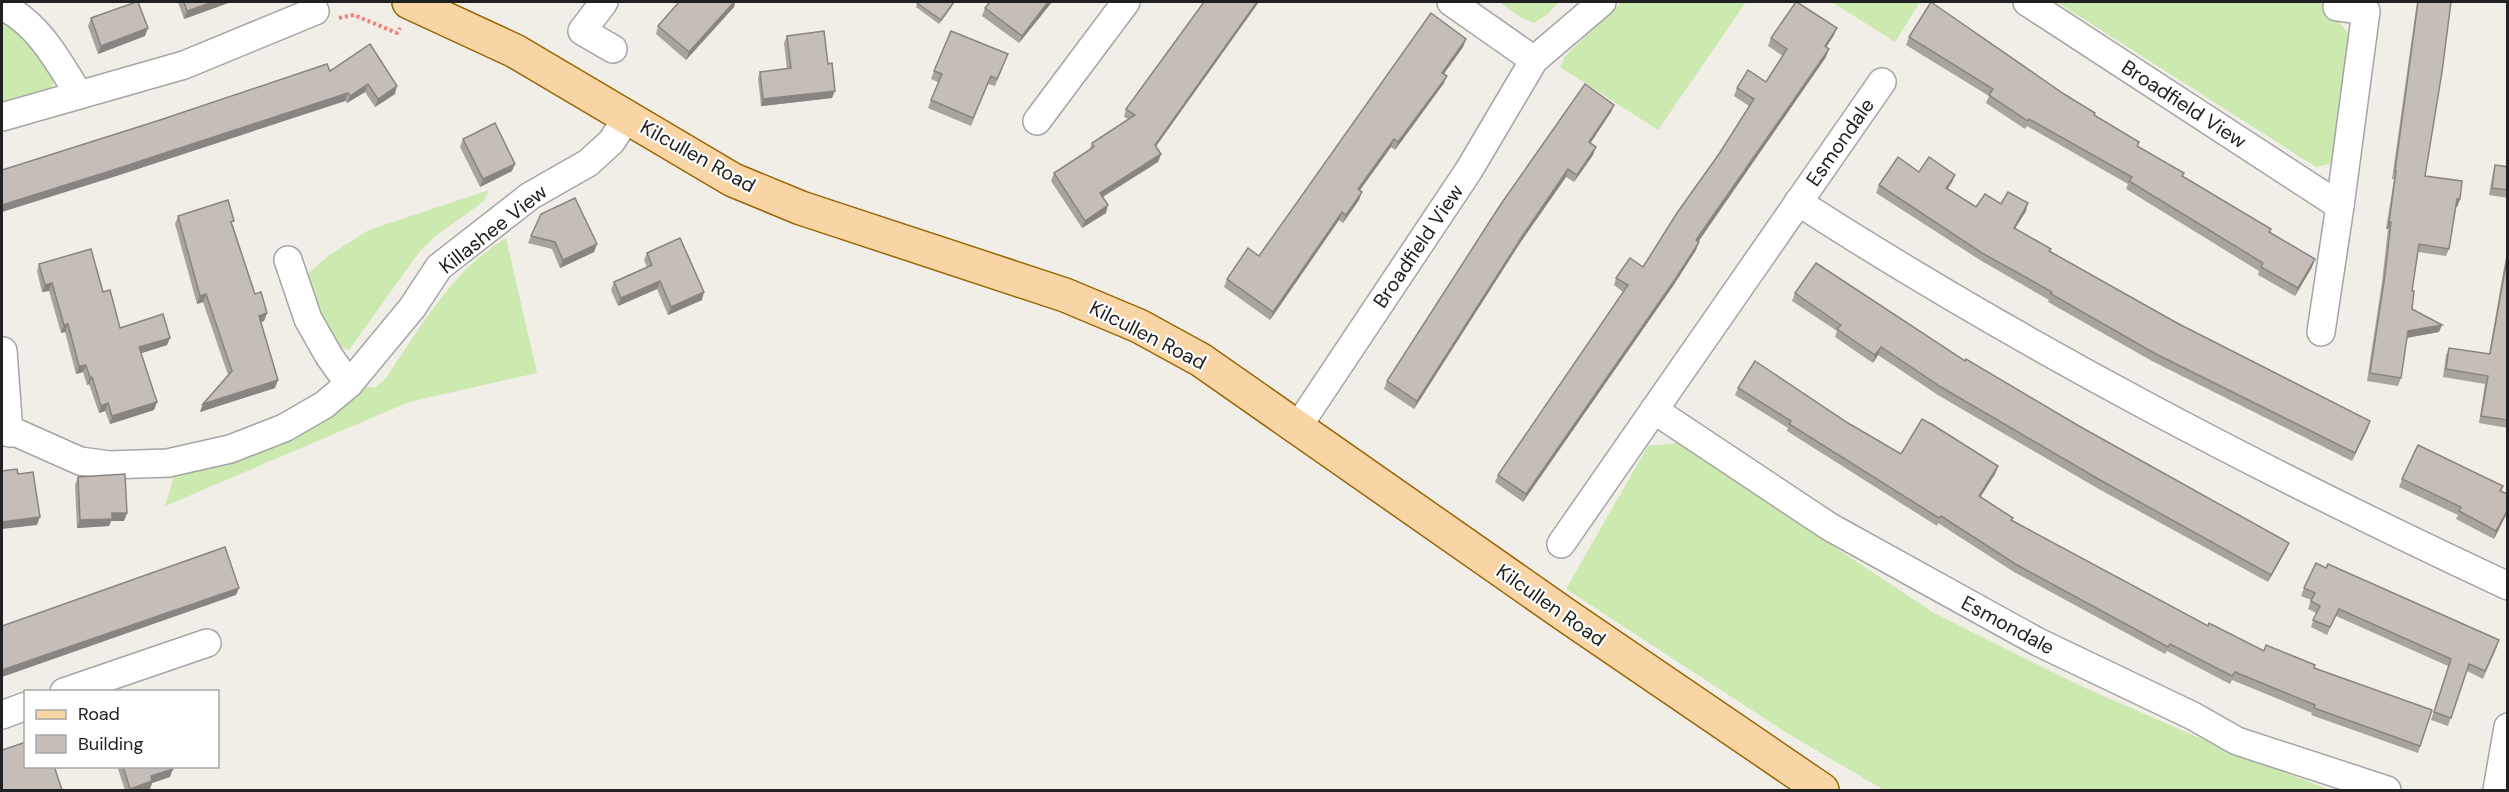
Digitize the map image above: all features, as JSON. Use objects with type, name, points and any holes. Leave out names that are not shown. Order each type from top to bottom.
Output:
[{"type":"main road","name":"Kilcullen Road","points":[[411,2],[515,51],[733,180],[791,204],[1065,295],[1139,327],[1201,360],[1822,790]]},
{"type":"street","points":[[604,2],[582,31],[613,50]]},
{"type":"street","points":[[1037,121],[1126,2]]},
{"type":"street","points":[[1451,2],[1534,60]]},
{"type":"street","name":"Broadfield View","points":[[1297,428],[1469,170],[1534,60],[1602,2]]},
{"type":"street","name":"Broadfield View","points":[[2027,2],[2340,206]]},
{"type":"street","points":[[2,6],[11,11],[51,49],[79,95]]},
{"type":"street","points":[[2321,332],[2367,11],[2337,7]]},
{"type":"street","points":[[2,117],[184,65],[315,11]]},
{"type":"street","name":"Esmondale","points":[[1561,544],[1882,82]]},
{"type":"street","name":"Killashee View","points":[[3,351],[5,433],[25,436],[80,461],[110,465],[168,463],[230,449],[284,428],[324,405],[349,384],[412,308],[439,267],[530,196],[588,163],[611,142],[628,117]]},
{"type":"street","name":"Esmondale","points":[[1798,202],[1989,319],[2174,423],[2508,586]]},
{"type":"street","points":[[288,260],[308,319],[328,356],[349,384]]},
{"type":"street","name":"Esmondale","points":[[1654,410],[1830,527],[2038,642],[2193,716],[2237,741],[2387,790]]},
{"type":"street","points":[[70,690],[207,643]]},
{"type":"street","points":[[2,715],[24,707]]},
{"type":"street","points":[[2497,790],[2508,727]]},
{"type":"path","points":[[315,11],[322,22],[354,15],[397,33],[411,2]]},
{"type":"green space","points":[[1499,2],[1559,2],[1548,14],[1534,23],[1522,18]]},
{"type":"green space","points":[[1622,2],[1746,2],[1658,130],[1560,67],[1565,56]]},
{"type":"green space","points":[[1832,2],[1920,2],[1895,42]]},
{"type":"green space","points":[[2057,2],[2337,2],[2336,18],[2356,43],[2332,163],[2316,167]]},
{"type":"green space","points":[[2,21],[21,32],[58,73],[48,94],[2,109]]},
{"type":"green space","points":[[489,190],[483,202],[438,234],[420,251],[349,350],[332,344],[306,294],[308,274],[328,256],[369,230]]},
{"type":"green space","points":[[506,238],[537,373],[409,402],[165,506],[177,467],[363,386],[375,388],[386,378],[425,320],[454,283],[469,266]]},
{"type":"green space","points":[[1678,443],[1934,613],[2083,687],[2234,753],[2330,790],[1884,790],[1787,733],[1566,589],[1648,446]]},
{"type":"building","points":[[138,2],[148,28],[101,46],[91,18]]},
{"type":"building","points":[[184,2],[213,2],[187,11]]},
{"type":"building","points":[[679,2],[734,2],[689,52],[658,26]]},
{"type":"building","points":[[918,2],[954,2],[941,20]]},
{"type":"building","points":[[990,2],[1048,2],[1022,36],[985,8]]},
{"type":"building","points":[[1204,2],[1257,2],[1155,145],[1161,154],[1100,193],[1108,205],[1085,221],[1054,173],[1094,147],[1092,143],[1135,115],[1126,109]]},
{"type":"building","points":[[1796,2],[1837,28],[1825,46],[1829,49],[1696,240],[1699,242],[1676,278],[1526,494],[1498,475],[1628,285],[1616,278],[1630,258],[1643,267],[1754,99],[1737,88],[1748,70],[1766,82],[1787,49],[1771,38]]},
{"type":"building","points":[[1931,2],[2095,113],[2094,115],[2139,142],[2137,146],[2184,173],[2182,176],[2271,229],[2269,232],[2315,259],[2298,288],[2261,267],[2263,263],[2129,181],[2132,177],[2029,119],[2028,121],[1989,95],[1993,89],[1909,37]]},
{"type":"building","points":[[2418,2],[2451,2],[2425,176],[2462,181],[2449,249],[2419,244],[2412,291],[2414,291],[2412,309],[2442,325],[2408,331],[2401,378],[2370,373],[2385,275],[2395,171]]},
{"type":"building","points":[[1431,13],[1466,39],[1442,73],[1447,76],[1398,142],[1394,139],[1358,189],[1362,192],[1346,215],[1342,212],[1273,312],[1227,279],[1248,248],[1259,256]]},
{"type":"building","points":[[824,31],[828,64],[832,63],[835,91],[763,99],[760,72],[791,68],[787,36]]},
{"type":"building","points":[[951,31],[1008,54],[997,79],[991,76],[973,118],[931,100],[942,74],[934,71]]},
{"type":"building","points":[[370,44],[397,86],[378,99],[368,84],[350,96],[348,93],[2,205],[2,170],[327,64],[330,71]]},
{"type":"building","points":[[1585,84],[1614,105],[1589,142],[1596,147],[1577,175],[1568,169],[1417,401],[1387,381],[1501,204]]},
{"type":"building","points":[[495,123],[515,164],[483,179],[463,139]]},
{"type":"building","points":[[1898,157],[1919,172],[1929,157],[1955,175],[1946,188],[1976,207],[1985,194],[2001,204],[2008,192],[2028,203],[2014,228],[2051,249],[2049,251],[2177,323],[2370,421],[2355,453],[2154,353],[1982,253],[1879,185]]},
{"type":"building","points":[[2495,165],[2508,167],[2508,190],[2492,188]]},
{"type":"building","points":[[575,198],[597,244],[563,260],[555,242],[531,236],[541,214]]},
{"type":"building","points":[[228,200],[234,221],[231,222],[255,294],[261,292],[267,313],[259,316],[278,380],[203,404],[232,371],[206,294],[200,296],[178,216]]},
{"type":"building","points":[[680,238],[704,292],[671,307],[660,281],[621,298],[614,282],[652,265],[647,253]]},
{"type":"building","points":[[91,249],[103,292],[110,290],[120,328],[163,314],[170,338],[139,347],[157,402],[112,416],[108,403],[101,406],[86,365],[79,366],[68,324],[64,325],[52,283],[45,285],[39,264]]},
{"type":"building","points":[[2508,253],[2508,420],[2481,416],[2488,376],[2446,369],[2449,348],[2490,354]]},
{"type":"building","points":[[1816,263],[1965,361],[1966,359],[2079,426],[2289,543],[2271,575],[2100,480],[1941,387],[1881,347],[1875,355],[1837,329],[1841,325],[1795,293]]},
{"type":"building","points":[[1755,361],[1848,423],[1901,454],[1922,419],[1933,425],[1998,466],[1979,496],[2013,518],[2011,520],[2208,626],[2209,623],[2264,651],[2266,645],[2315,665],[2314,668],[2432,710],[2420,746],[2314,708],[2315,705],[2235,672],[2232,676],[2170,644],[2168,647],[2017,565],[1789,424],[1791,421],[1738,388]]},
{"type":"building","points":[[2418,445],[2503,486],[2500,491],[2508,494],[2508,509],[2496,531],[2459,511],[2461,507],[2402,479]]},
{"type":"building","points":[[17,469],[18,474],[33,472],[40,517],[2,522],[2,471]]},
{"type":"building","points":[[125,474],[127,513],[112,513],[112,519],[80,520],[78,477]]},
{"type":"building","points":[[225,547],[239,588],[2,670],[2,626]]},
{"type":"building","points":[[2316,563],[2326,568],[2328,564],[2499,640],[2485,671],[2469,664],[2451,718],[2434,712],[2451,659],[2339,609],[2330,627],[2313,620],[2320,606],[2311,601],[2315,593],[2304,588]]},
{"type":"building","points":[[24,743],[24,768],[55,768],[62,790],[2,790],[2,750]]},
{"type":"building","points":[[124,768],[173,768],[151,776],[152,781],[130,789]]}]
